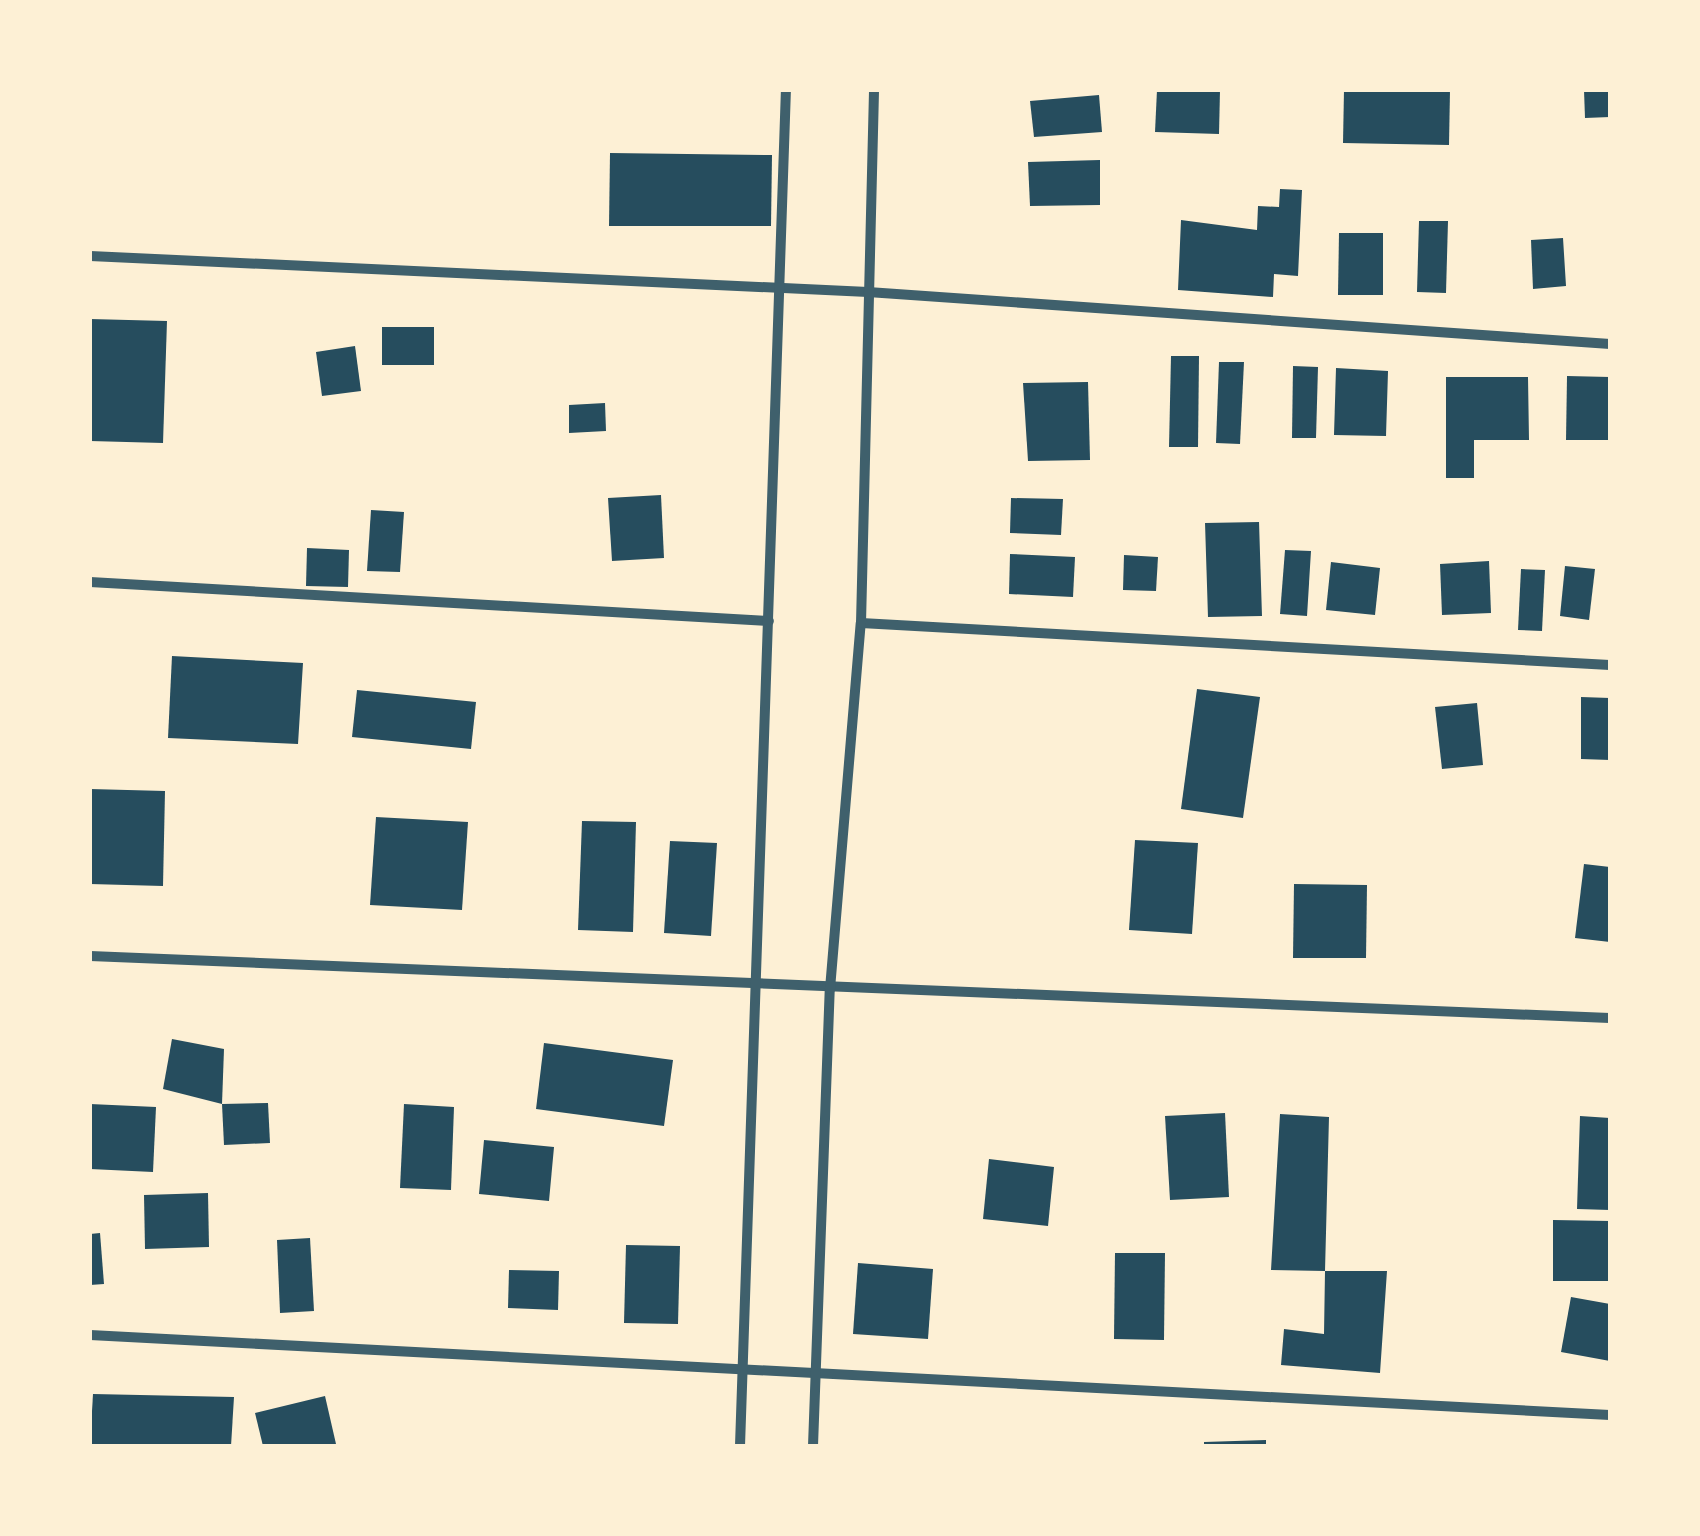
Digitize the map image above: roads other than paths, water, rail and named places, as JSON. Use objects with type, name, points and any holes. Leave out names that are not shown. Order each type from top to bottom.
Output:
[{"type":"street","points":[[740,1446],[745,1372],[752,990],[769,621],[786,90]]},
{"type":"street","points":[[813,1446],[820,1376],[830,990],[861,622],[874,90]]},
{"type":"street","points":[[90,256],[780,292],[868,292],[1610,344]]},
{"type":"street","points":[[90,582],[769,621]]},
{"type":"street","points":[[861,622],[1610,665]]},
{"type":"street","points":[[90,956],[752,990],[1610,1018]]},
{"type":"street","points":[[90,1335],[1610,1415]]}]
